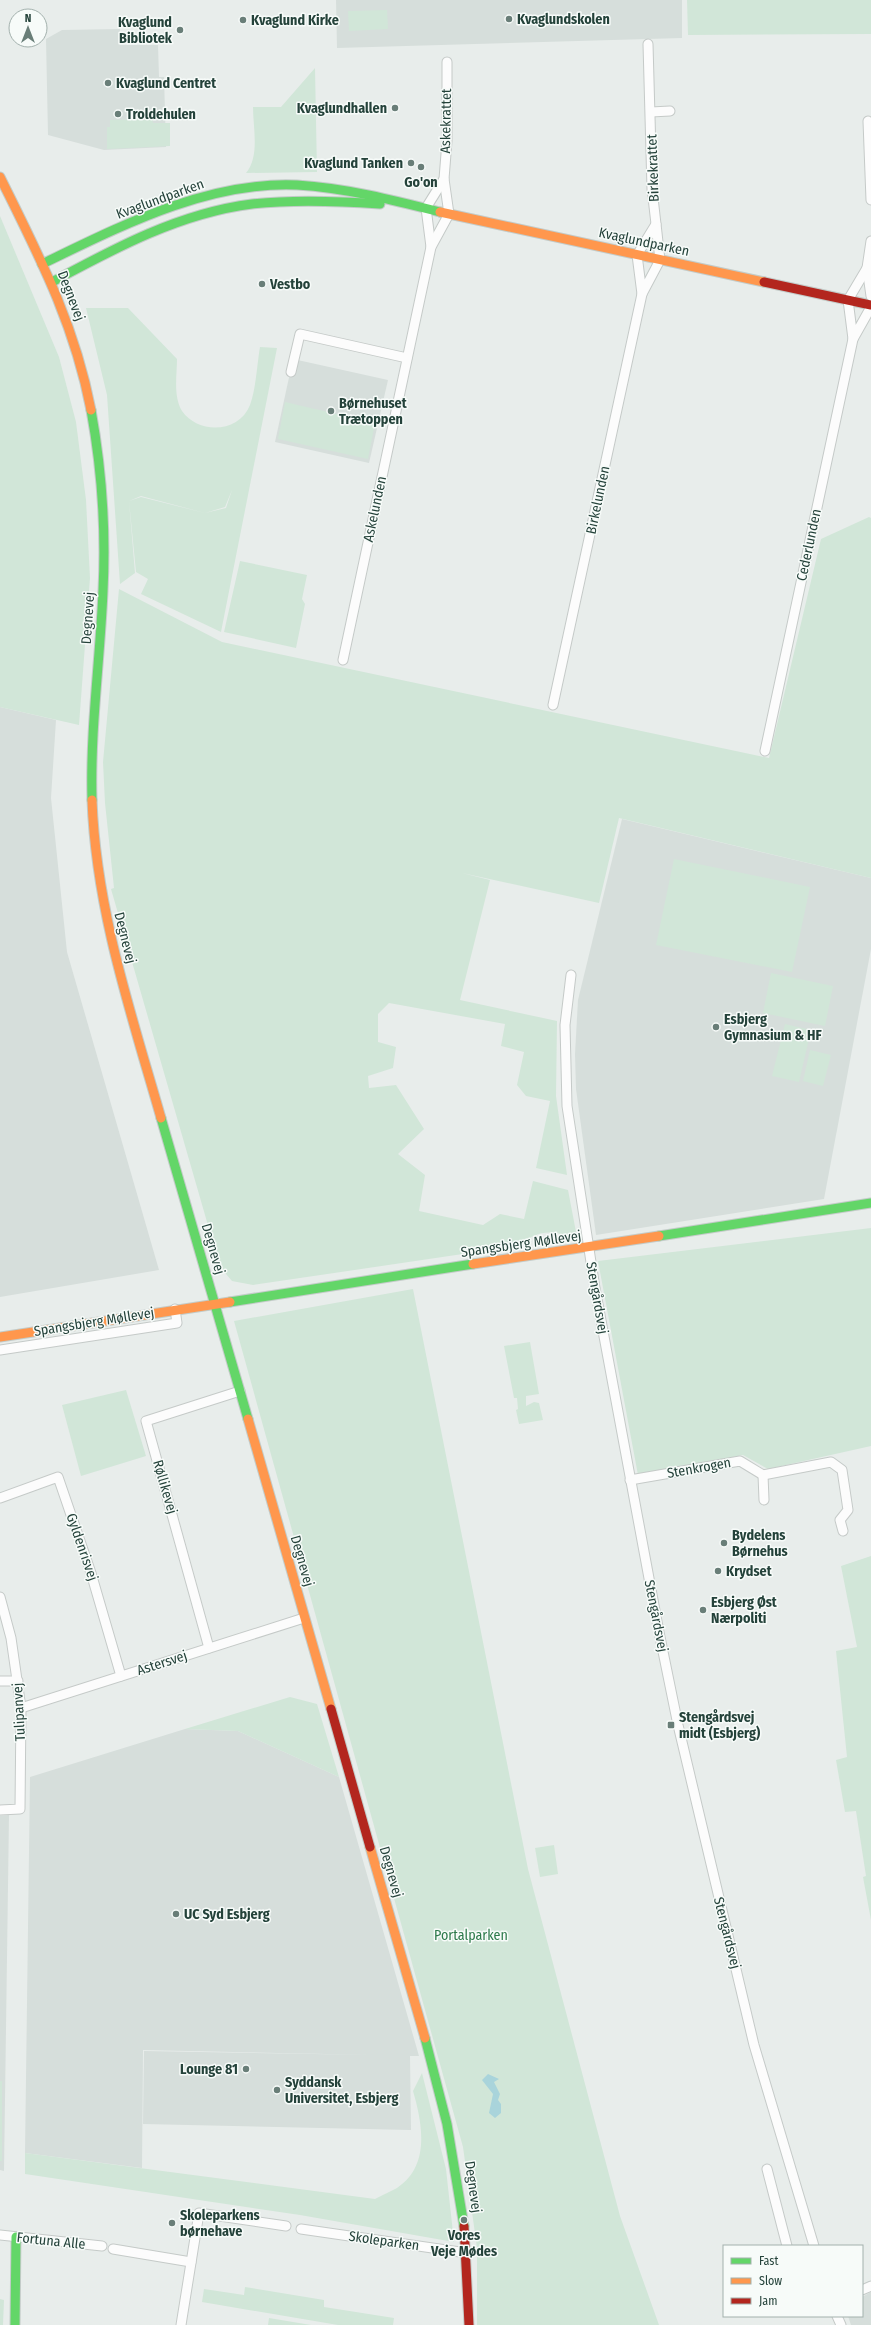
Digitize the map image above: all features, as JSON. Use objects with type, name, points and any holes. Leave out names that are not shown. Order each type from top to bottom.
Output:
[{"type":"street","name":"Birkekrattet","points":[[648,44],[652,189],[660,260]]},
{"type":"street","name":"Askekrattet","points":[[447,62],[447,142],[444,179],[449,214]]},
{"type":"street","points":[[651,112],[670,111]]},
{"type":"street","points":[[868,121],[871,200]]},
{"type":"street","name":"Degnevej","points":[[0,177],[52,282],[76,351],[90,405],[98,450],[104,524],[104,582],[92,793],[96,854],[104,909],[115,956],[441,2095],[458,2174],[467,2253],[470,2325]]},
{"type":"street","name":"Askekrattet","points":[[426,208],[444,179]]},
{"type":"street","name":"Kvaglundparken","points":[[42,264],[141,218],[218,193],[269,186],[332,187],[871,306]]},
{"type":"street","name":"Kvaglundparken","points":[[52,282],[137,239],[169,226],[234,207],[275,202],[313,201],[411,205]]},
{"type":"street","name":"Askelunden","points":[[426,208],[431,247]]},
{"type":"street","name":"Askelunden","points":[[343,660],[431,247],[449,214]]},
{"type":"street","points":[[637,255],[656,224]]},
{"type":"street","points":[[871,241],[867,268],[871,296]]},
{"type":"street","name":"Birkelunden","points":[[637,255],[642,294]]},
{"type":"street","name":"Birkelunden","points":[[553,705],[642,294],[660,260]]},
{"type":"street","points":[[848,300],[867,268]]},
{"type":"street","name":"Cederlunden","points":[[848,300],[853,339]]},
{"type":"street","name":"Cederlunden","points":[[765,751],[853,339],[871,306]]},
{"type":"street","points":[[290,372],[300,334],[407,358]]},
{"type":"street","name":"Stengårdsvej","points":[[571,975],[565,1026],[567,1106],[588,1248],[630,1480],[678,1725],[725,1928],[768,2094],[814,2245]]},
{"type":"street","name":"Spangsbjerg Møllevej","points":[[0,1336],[588,1248],[871,1203]]},
{"type":"street","name":"Spangsbjerg Møllevej","points":[[0,1350],[177,1323],[175,1309]]},
{"type":"street","name":"Røllikevej","points":[[209,1648],[146,1421],[240,1391]]},
{"type":"street","name":"Stenkrogen","points":[[630,1480],[740,1461],[763,1475]]},
{"type":"street","points":[[764,1500],[763,1475],[831,1462],[842,1470],[848,1510],[840,1520],[843,1531]]},
{"type":"street","name":"Gyldenrisvej","points":[[0,1498],[58,1478],[91,1573],[121,1676]]},
{"type":"street","name":"Tulipanvej","points":[[0,1597],[11,1638],[18,1681],[20,1708],[20,1809],[0,1810]]},
{"type":"street","name":"Astersvej","points":[[20,1708],[304,1618]]},
{"type":"street","points":[[0,1681],[18,1681]]},
{"type":"street","points":[[767,2169],[787,2245]]},
{"type":"street","points":[[181,2325],[198,2213],[286,2226]]},
{"type":"street","name":"Skoleparken","points":[[301,2229],[467,2253]]},
{"type":"street","name":"Fortuna Alle","points":[[0,2235],[102,2246]]},
{"type":"street","points":[[15,2325],[16,2237]]},
{"type":"street","points":[[113,2249],[191,2262]]},
{"type":"shaded area","name":"Kvaglundskolen","points":[[336,0],[682,0],[682,38],[337,48]]},
{"type":"shaded area","points":[[120,29],[120,45],[158,45],[159,77],[164,77],[166,147],[104,150],[48,135],[46,48],[48,48],[48,38],[62,30]]},
{"type":"shaded area","name":"Børnehuset Trætoppen","points":[[293,359],[388,380],[369,463],[275,442]]},
{"type":"shaded area","points":[[0,707],[56,720],[51,798],[67,952],[159,1270],[0,1297]]},
{"type":"shaded area","name":"Esbjerg Gymnasium & HF","points":[[622,819],[871,878],[871,949],[824,1199],[596,1235],[576,1089],[575,1054],[578,1000]]},
{"type":"shaded area","points":[[185,1729],[238,1731],[339,1777],[419,2056],[410,2056],[411,2130],[143,2124],[144,2051],[374,2055],[143,2050],[142,2168],[25,2153],[30,1777]]},
{"type":"shaded area","points":[[9,1815],[4,2171],[0,2170],[0,1816]]},
{"type":"shaded area","points":[[871,2292],[871,2325],[851,2325],[848,2317],[863,2317],[863,2296]]},
{"type":"green space","points":[[687,0],[871,0],[871,34],[688,35]]},
{"type":"green space","points":[[387,10],[388,29],[349,31],[348,11]]},
{"type":"green space","points":[[315,68],[317,172],[246,173],[253,158],[255,142],[253,107],[281,107]]},
{"type":"green space","points":[[152,119],[153,123],[170,123],[170,146],[107,149],[107,127],[110,127],[110,120]]},
{"type":"green space","points":[[0,216],[59,357],[76,422],[86,500],[90,578],[79,725],[0,707]]},
{"type":"green space","points":[[86,308],[128,308],[177,359],[176,392],[182,411],[189,419],[208,427],[218,428],[228,426],[245,414],[250,405],[254,392],[260,347],[277,348],[221,632],[141,594],[148,579],[136,572],[129,501],[135,573],[120,584],[107,395]],"holes":[[[232,490],[226,508],[205,513],[225,507]],[[141,496],[205,513],[141,497],[129,501]]]},
{"type":"green space","points":[[285,402],[375,423],[368,459],[278,439]]},
{"type":"green space","points":[[869,517],[871,518],[871,878],[619,818],[599,903],[462,873],[490,880],[460,1000],[557,1021],[556,1096],[567,1175],[536,1168],[550,1101],[526,1096],[517,1085],[524,1052],[501,1046],[505,1024],[389,1003],[378,1014],[378,1042],[396,1047],[393,1068],[368,1076],[369,1088],[396,1085],[424,1129],[398,1154],[425,1175],[419,1211],[483,1225],[500,1214],[524,1219],[533,1181],[568,1190],[576,1232],[571,1236],[555,1233],[542,1233],[531,1237],[517,1246],[253,1285],[232,1281],[220,1267],[111,889],[114,888],[105,803],[103,762],[119,589],[222,642],[769,758],[821,539]]},
{"type":"green space","points":[[240,561],[307,575],[302,599],[305,604],[296,648],[224,632]]},
{"type":"green space","points":[[674,859],[810,887],[792,972],[656,945]]},
{"type":"green space","points":[[771,973],[833,986],[825,1026],[763,1013]]},
{"type":"green space","points":[[785,1024],[811,1030],[799,1082],[772,1076]]},
{"type":"green space","points":[[810,1050],[831,1055],[823,1086],[803,1081]]},
{"type":"green space","points":[[871,1228],[871,1446],[768,1469],[743,1455],[638,1475],[598,1261]]},
{"type":"green space","name":"Portalparken","points":[[413,1289],[528,1869],[620,2216],[659,2325],[477,2325],[477,2248],[463,2147],[234,1321]]},
{"type":"green space","points":[[530,1342],[539,1394],[526,1396],[526,1406],[534,1402],[539,1403],[543,1420],[519,1424],[516,1410],[518,1409],[517,1398],[514,1398],[504,1346]]},
{"type":"green space","points":[[126,1390],[146,1456],[81,1476],[62,1405]]},
{"type":"green space","points":[[871,1556],[871,1920],[863,1877],[866,1876],[856,1811],[845,1812],[836,1760],[847,1757],[836,1651],[857,1647],[841,1566]]},
{"type":"green space","points":[[290,1697],[317,1704],[339,1777],[238,1731],[185,1729]]},
{"type":"green space","points":[[554,1845],[558,1874],[540,1877],[535,1848]]},
{"type":"green space","points":[[422,2073],[446,2169],[454,2242],[300,2215],[25,2174],[25,2153],[375,2199],[397,2188],[408,2179],[415,2168],[419,2156],[421,2130],[413,2091]]},
{"type":"green space","points":[[0,2081],[2,2081],[2,2161],[0,2161]]},
{"type":"green space","points":[[245,2287],[324,2300],[324,2307],[394,2318],[393,2325],[338,2325],[202,2302],[204,2289],[244,2295]]},
{"type":"green space","points":[[0,2299],[4,2300],[3,2325],[0,2325]]},
{"type":"green space","points":[[269,2318],[311,2325],[268,2325]]},
{"type":"water","points":[[488,2074],[499,2079],[494,2082],[500,2094],[498,2100],[501,2104],[501,2113],[495,2118],[489,2113],[493,2094],[482,2080]]},
{"type":"traffic: fast","points":[[42,264],[134,221],[198,198],[230,190],[263,186],[297,185],[351,192],[440,212]]},
{"type":"traffic: fast","points":[[52,282],[124,245],[199,215],[252,204],[284,201],[332,201],[380,204]]},
{"type":"traffic: fast","points":[[91,410],[98,455],[104,545],[102,617],[92,748],[92,800]]},
{"type":"traffic: fast","points":[[161,1118],[248,1419]]},
{"type":"traffic: fast","points":[[659,1236],[871,1203]]},
{"type":"traffic: fast","points":[[230,1302],[473,1264]]},
{"type":"traffic: fast","points":[[425,2038],[447,2124],[464,2226]]},
{"type":"traffic: fast","points":[[15,2325],[16,2237]]},
{"type":"traffic: slow","points":[[0,177],[54,290],[65,318],[84,378],[91,410]]},
{"type":"traffic: slow","points":[[440,212],[764,282]]},
{"type":"traffic: slow","points":[[92,800],[100,881],[108,921],[127,1000],[161,1118]]},
{"type":"traffic: slow","points":[[473,1264],[659,1236]]},
{"type":"traffic: slow","points":[[0,1337],[230,1302]]},
{"type":"traffic: slow","points":[[248,1419],[331,1709]]},
{"type":"traffic: slow","points":[[370,1847],[425,2038]]},
{"type":"traffic: jam","points":[[764,282],[871,305]]},
{"type":"traffic: jam","points":[[331,1709],[370,1847]]},
{"type":"traffic: jam","points":[[464,2226],[469,2325]]},
{"type":"place","name":"Kvaglundskolen","points":[[509,19]]},
{"type":"place","name":"Kvaglund Kirke","points":[[243,20]]},
{"type":"place","name":"Kvaglund Bibliotek","points":[[180,30]]},
{"type":"place","name":"Kvaglund Centret","points":[[108,83]]},
{"type":"place","name":"Kvaglundhallen","points":[[395,108]]},
{"type":"place","name":"Troldehulen","points":[[118,114]]},
{"type":"place","name":"Kvaglund Tanken","points":[[411,163]]},
{"type":"place","name":"Go'on","points":[[421,167]]},
{"type":"place","name":"Vestbo","points":[[262,284]]},
{"type":"place","name":"Børnehuset Trætoppen","points":[[331,411]]},
{"type":"place","name":"Esbjerg Gymnasium & HF","points":[[716,1027]]},
{"type":"place","name":"Bydelens Børnehus","points":[[724,1543]]},
{"type":"place","name":"Krydset","points":[[718,1571]]},
{"type":"place","name":"Esbjerg Øst Nærpoliti","points":[[703,1610]]},
{"type":"place","name":"Stengårdsvej midt (Esbjerg)","points":[[671,1725]]},
{"type":"place","name":"UC Syd Esbjerg","points":[[176,1914]]},
{"type":"place","name":"Lounge 81","points":[[246,2069]]},
{"type":"place","name":"Syddansk Universitet, Esbjerg","points":[[277,2090]]},
{"type":"place","name":"Vores Veje Mødes","points":[[464,2220]]},
{"type":"place","name":"Skoleparkens børnehave","points":[[172,2223]]}]
